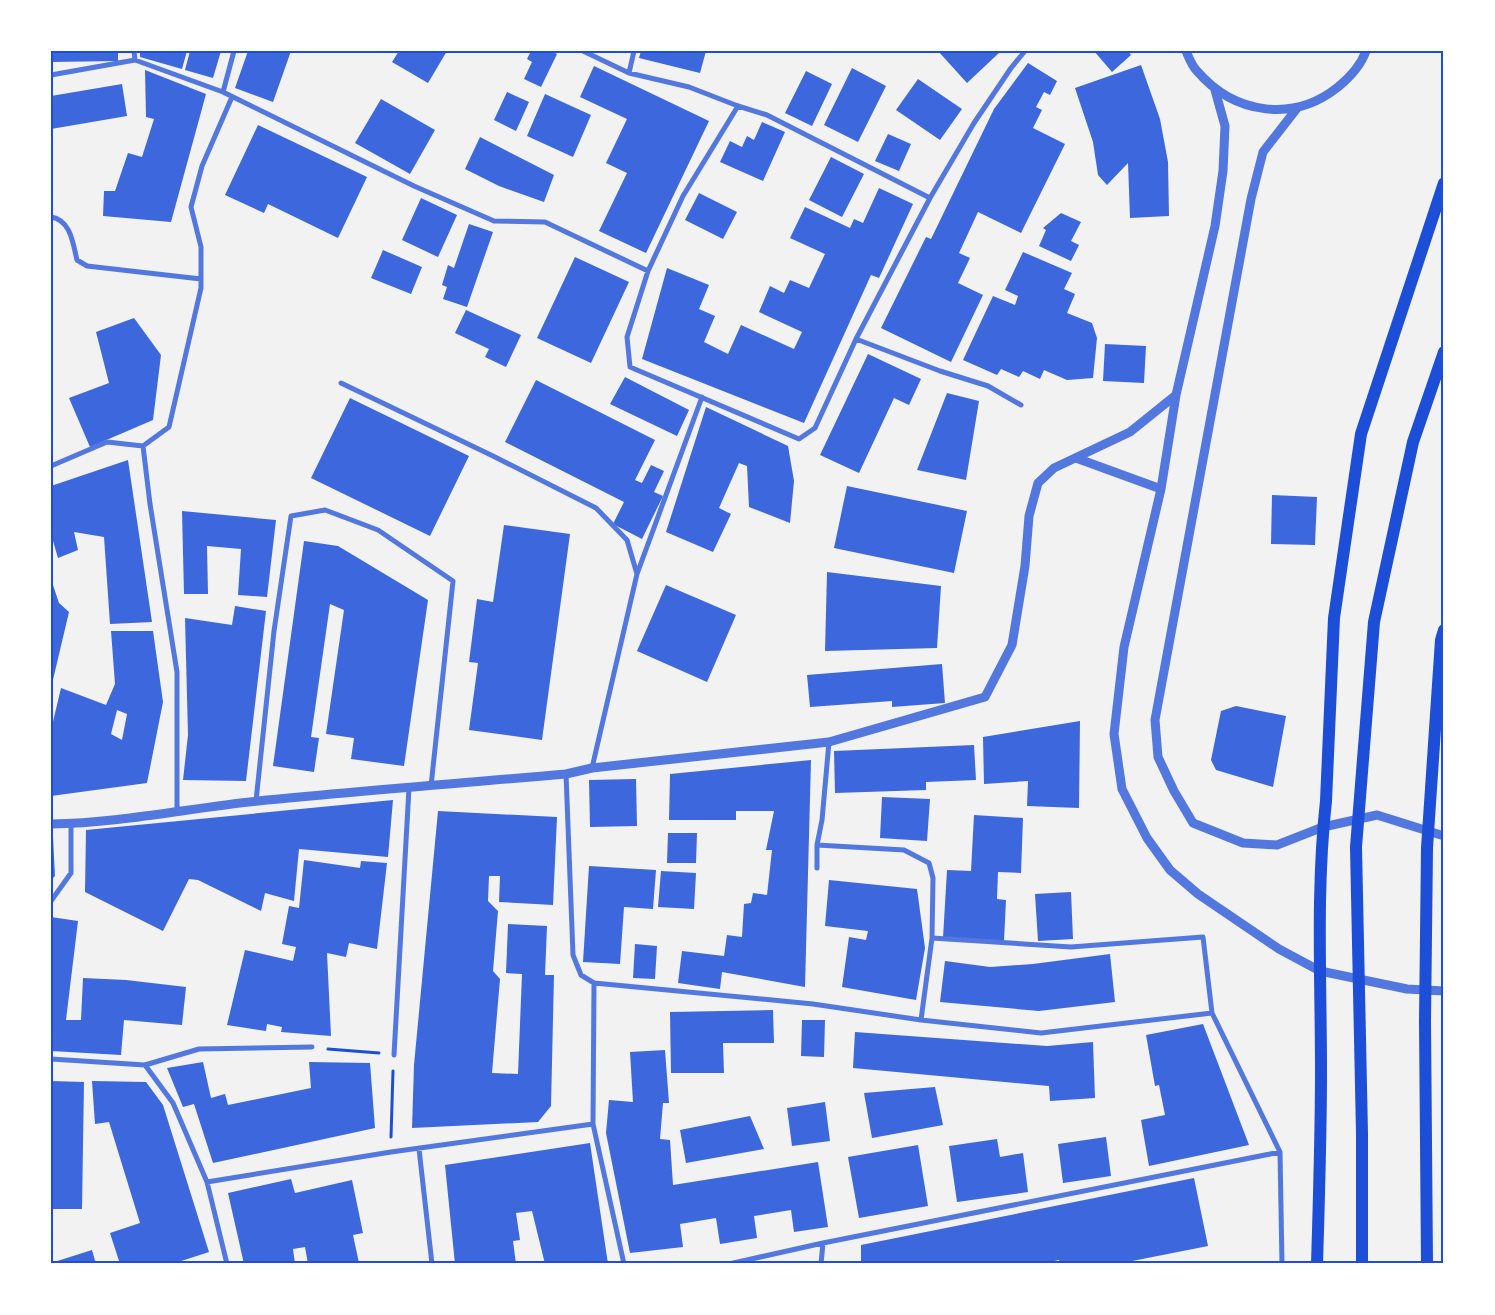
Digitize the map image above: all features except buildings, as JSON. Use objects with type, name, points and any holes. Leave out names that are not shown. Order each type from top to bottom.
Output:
[{"type":"main road","points":[[1317,1264],[1321,1072],[1320,899],[1323,827],[1327,791],[1334,618],[1361,434],[1444,182]]},
{"type":"main road","points":[[1362,1264],[1362,1134],[1356,847],[1374,622],[1413,442],[1444,352]]},
{"type":"main road","points":[[1427,1264],[1426,1021],[1428,848],[1440,650],[1444,630]]},
{"type":"street","points":[[134,51],[135,60]]},
{"type":"street","points":[[223,92],[234,51]]},
{"type":"street","points":[[583,51],[629,73],[689,87],[767,115],[930,198]]},
{"type":"street","points":[[629,73],[634,51]]},
{"type":"street","points":[[738,106],[683,196],[648,271],[627,338],[630,367],[799,439],[815,428],[856,339],[930,198],[974,123],[1011,68],[1025,51]]},
{"type":"street","points":[[1186,51],[1196,70],[1215,90],[1241,104],[1269,110],[1298,108],[1325,97],[1348,80],[1366,51]]},
{"type":"street","points":[[51,75],[135,60],[223,92],[414,186],[494,221],[545,222],[648,271]]},
{"type":"street","points":[[1215,90],[1225,126],[1223,171],[1215,226],[1176,395],[1161,489],[1124,648],[1114,734],[1122,789],[1147,838],[1170,870],[1198,894],[1271,943],[1320,971],[1407,989],[1444,991]]},
{"type":"street","points":[[51,466],[108,442],[143,446],[169,427],[201,288],[201,247],[191,207],[202,166],[232,97]]},
{"type":"street","points":[[1298,108],[1263,152],[1251,199],[1156,720],[1158,757],[1174,791],[1193,823],[1244,843],[1277,844],[1323,827],[1377,815],[1444,836]]},
{"type":"street","points":[[51,217],[58,218],[68,229],[77,260],[87,266],[201,279]]},
{"type":"street","points":[[856,339],[940,371],[988,386],[1021,405]]},
{"type":"street","points":[[341,384],[493,456],[596,508],[627,540],[637,574]]},
{"type":"street","points":[[51,824],[71,824],[177,813],[256,802],[566,774],[592,768],[829,742],[985,697],[1012,645],[1025,566],[1029,516],[1038,482],[1054,468],[1130,432],[1176,395]]},
{"type":"street","points":[[592,768],[637,574],[702,397]]},
{"type":"street","points":[[143,446],[150,504],[177,672],[177,813]]},
{"type":"street","points":[[1076,458],[1161,489]]},
{"type":"street","points":[[256,802],[274,631],[291,516],[325,510],[378,530],[453,581],[431,786]]},
{"type":"street","points":[[817,868],[817,845],[822,820],[829,742]]},
{"type":"street","points":[[566,774],[573,955],[581,975],[594,983],[813,1004],[921,1020],[1041,1032],[1212,1013]]},
{"type":"street","points":[[394,1054],[409,788]]},
{"type":"street","points":[[51,901],[71,873],[71,824]]},
{"type":"street","points":[[817,845],[904,850],[929,863],[933,878],[932,938],[921,1020]]},
{"type":"street","points":[[932,938],[1071,947],[1203,937],[1212,1013],[1280,1152],[1282,1264]]},
{"type":"street","points":[[594,983],[593,1124],[624,1264]]},
{"type":"street","points":[[51,1059],[145,1065],[199,1050],[312,1048]]},
{"type":"street","points":[[145,1065],[173,1103],[207,1182],[227,1264]]},
{"type":"street","points":[[207,1182],[390,1152],[593,1124]]},
{"type":"street","points":[[419,1149],[432,1264]]},
{"type":"street","points":[[729,1264],[823,1243],[1280,1152]]},
{"type":"street","points":[[821,1264],[823,1243]]},
{"type":"path","points":[[312,1048],[394,1054],[390,1152]]}]
